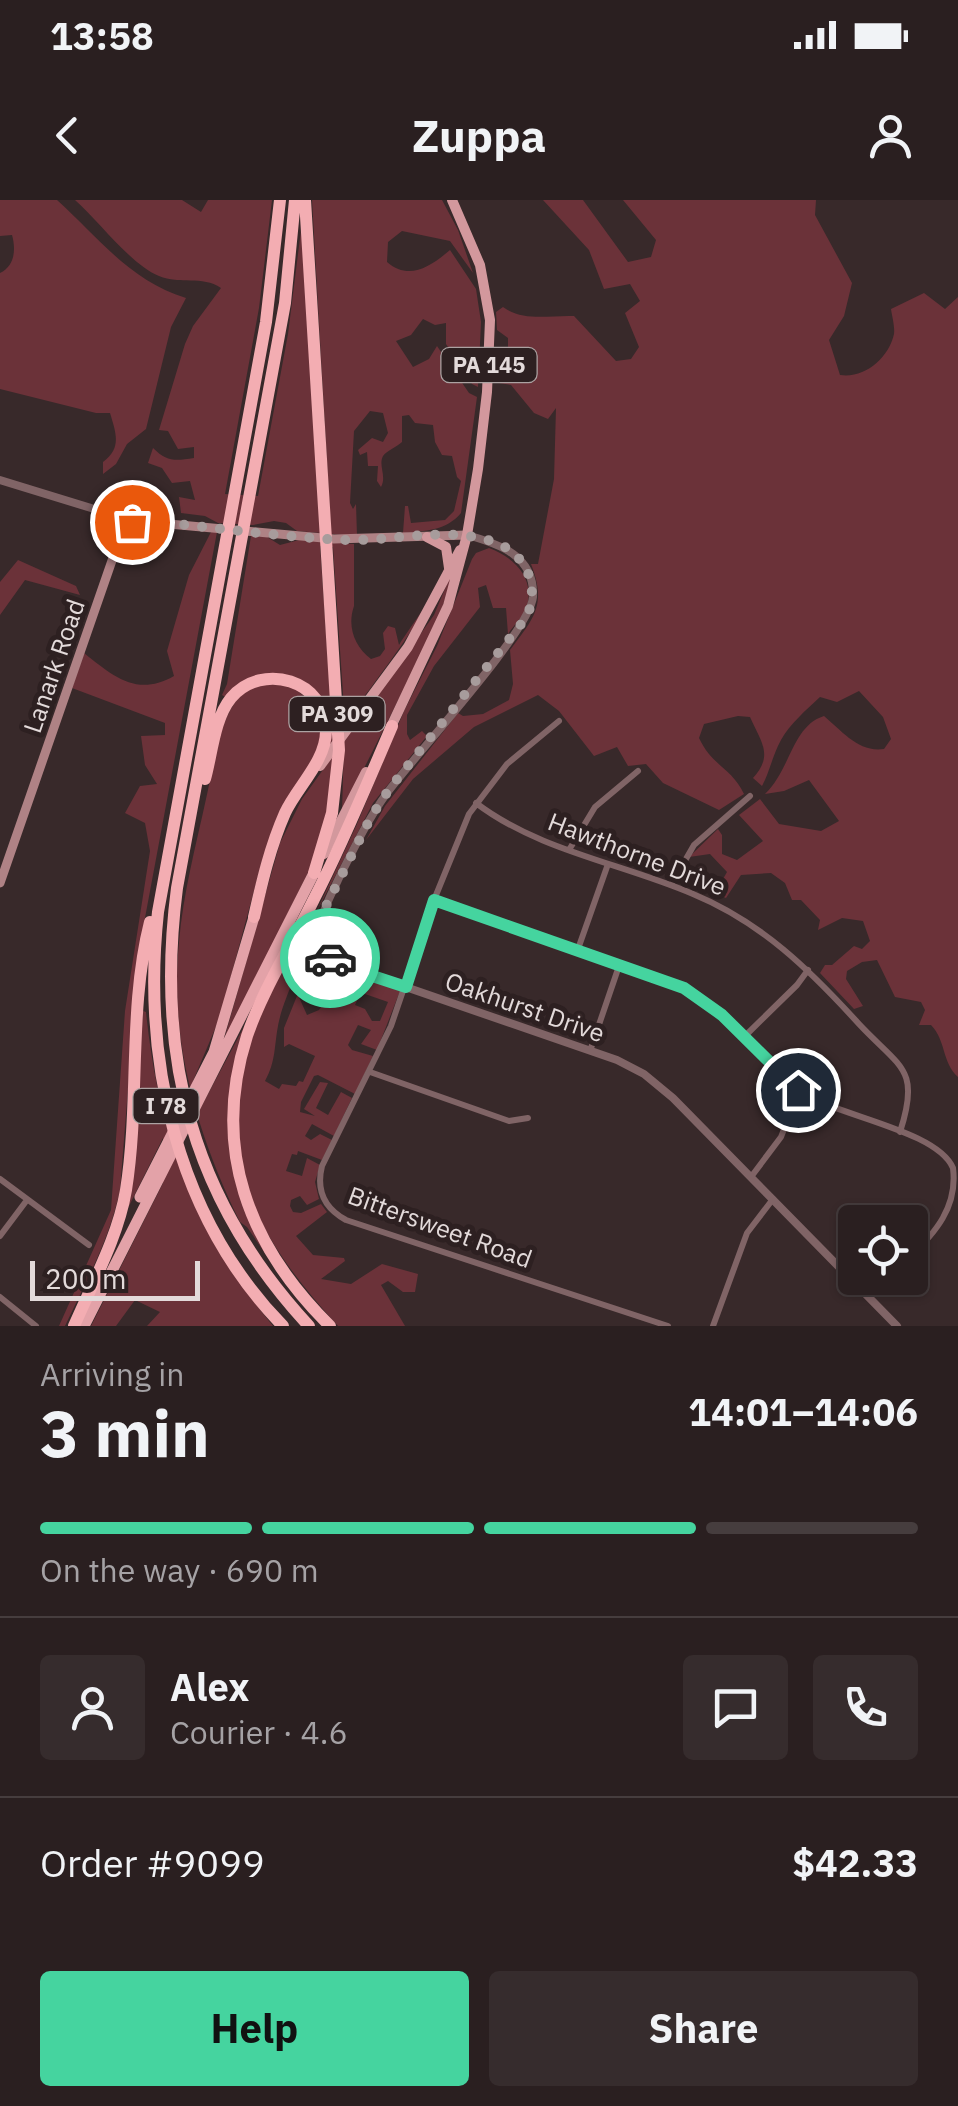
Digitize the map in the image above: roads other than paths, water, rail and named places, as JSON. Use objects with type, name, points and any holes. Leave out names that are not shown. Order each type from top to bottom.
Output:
[{"type":"highway","name":"I 78","points":[[280,200],[266,322],[167,856],[152,990],[158,1066],[179,1151],[210,1226],[283,1326]]},
{"type":"highway","name":"I 78","points":[[295,200],[285,302],[177,888],[171,936],[170,1011],[187,1113],[203,1160],[230,1219],[282,1297],[309,1326]]},
{"type":"highway","name":"PA 309","points":[[210,1068],[314,873],[332,814],[339,761],[305,200]]},
{"type":"highway","points":[[177,888],[224,710],[252,682],[268,678],[290,680],[308,690],[320,705],[326,721],[326,738],[279,826],[254,917]]},
{"type":"highway","points":[[330,1326],[275,1260],[250,1214],[236,1164],[233,1103],[248,1032],[340,847],[392,726]]},
{"type":"highway","points":[[74,1326],[124,1200],[142,967],[167,856]]},
{"type":"highway","name":"PA 145","points":[[74,1326],[210,1068],[254,917]]},
{"type":"highway","points":[[84,1326],[156,1174]]},
{"type":"main road","name":"PA 145","points":[[314,873],[392,726],[448,606],[467,535],[487,392],[490,320],[474,247],[452,200]]},
{"type":"main road","points":[[134,525],[158,522],[358,540],[467,535]]},
{"type":"main road","name":"Lanark Road","points":[[0,882],[116,549],[124,533],[134,525]]},
{"type":"main road","name":"PA 145","points":[[254,917],[288,818],[326,757],[408,646],[467,535]]},
{"type":"main road","points":[[427,537],[446,547],[450,557],[448,572]]},
{"type":"street","points":[[0,480],[130,520],[134,525]]},
{"type":"street","name":"Oakhurst Drive","points":[[467,535],[507,548],[523,562],[532,586],[530,612],[380,802],[318,925],[321,946],[336,962],[628,1065],[658,1084],[897,1326]]},
{"type":"street","name":"Bittersweet Road","points":[[559,721],[508,764],[476,803],[458,837],[406,987],[320,1173],[321,1194],[334,1213],[364,1226],[668,1326]]},
{"type":"street","points":[[569,850],[596,807],[638,771]]},
{"type":"street","points":[[671,885],[694,845],[750,796]]},
{"type":"street","name":"Hawthorne Drive","points":[[476,803],[525,833],[671,885],[754,924],[808,970],[903,1070],[910,1096],[900,1132]]},
{"type":"street","points":[[578,949],[608,864]]},
{"type":"street","points":[[434,900],[684,988],[745,1036],[798,1090],[942,1152],[954,1170],[958,1188],[946,1221],[928,1238]]},
{"type":"street","points":[[590,1051],[620,963]]},
{"type":"street","points":[[745,1036],[798,985],[808,970]]},
{"type":"street","points":[[370,1072],[509,1121],[528,1118]]},
{"type":"street","points":[[751,1177],[781,1136],[798,1090]]},
{"type":"street","points":[[0,1179],[88,1245]]},
{"type":"street","points":[[713,1326],[747,1233],[773,1199]]},
{"type":"street","points":[[0,1236],[27,1200]]},
{"type":"street","points":[[0,1297],[36,1326]]}]
